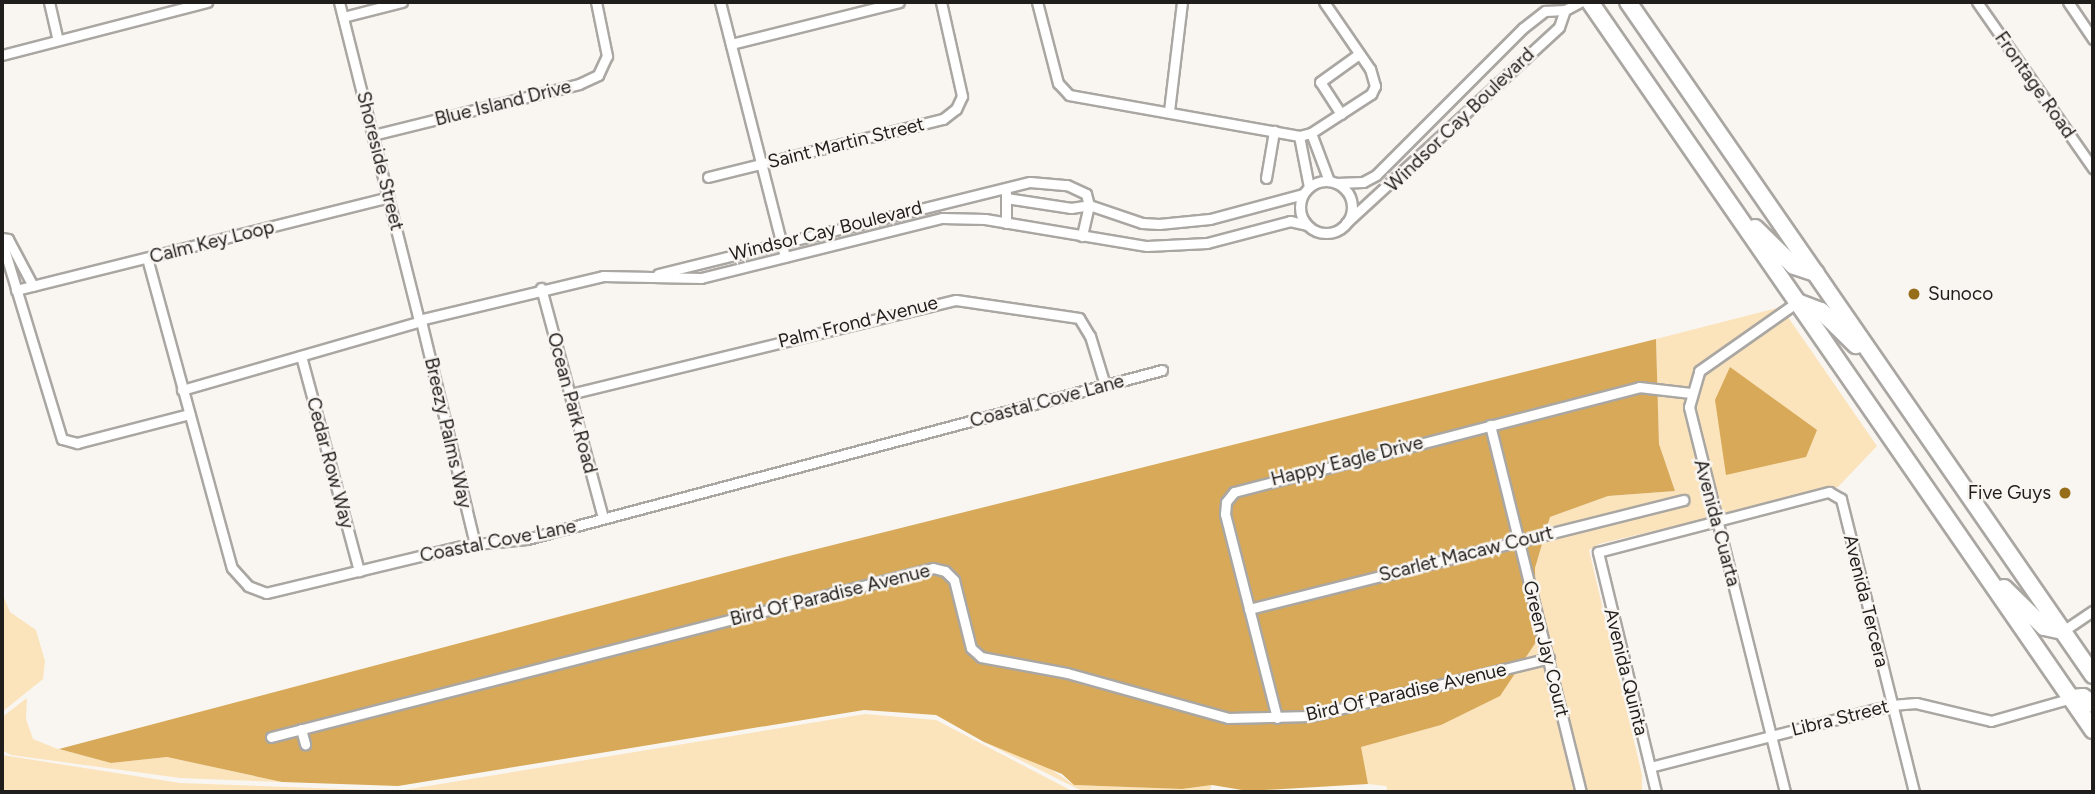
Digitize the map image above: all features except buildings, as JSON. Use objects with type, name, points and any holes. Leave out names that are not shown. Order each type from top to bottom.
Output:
[{"type":"highway","points":[[1590,2],[2093,730]]},
{"type":"highway","points":[[1628,2],[2093,675]]},
{"type":"highway","points":[[1729,202],[1794,266],[1816,274]]},
{"type":"highway","points":[[1797,302],[1821,311],[1885,374]]},
{"type":"highway","points":[[1973,556],[2043,627],[2063,631]]},
{"type":"highway","points":[[2072,698],[2083,697],[2093,704]]},
{"type":"street","points":[[49,2],[58,40]]},
{"type":"street","points":[[2,55],[207,2]]},
{"type":"street","name":"Shoreside Street","points":[[339,2],[420,321]]},
{"type":"street","points":[[343,17],[402,2]]},
{"type":"street","name":"Blue Island Drive","points":[[373,135],[579,84],[598,75],[607,56],[596,2]]},
{"type":"street","points":[[720,2],[785,257]]},
{"type":"street","points":[[731,44],[899,2]]},
{"type":"street","name":"Saint Martin Street","points":[[708,177],[943,119],[956,108],[961,83],[941,2]]},
{"type":"street","points":[[1037,2],[1062,90],[1299,135],[1311,133],[1374,90],[1374,79],[1324,2]]},
{"type":"street","points":[[1169,111],[1182,2]]},
{"type":"street","name":"Windsor Cay Boulevard","points":[[1006,193],[1071,208],[1089,205],[1142,223],[1177,224],[1332,182],[1363,182],[1376,175],[1446,108],[1522,28],[1545,11],[1565,10],[1580,2]]},
{"type":"street","name":"Frontage Road","points":[[1977,2],[2093,168]]},
{"type":"street","points":[[2068,2],[2093,39]]},
{"type":"street","name":"Windsor Cay Boulevard","points":[[182,390],[541,288],[603,276],[701,278],[942,218],[1006,223],[1147,246],[1183,246],[1290,221],[1332,232],[1459,121],[1559,27],[1565,10]]},
{"type":"street","points":[[1341,114],[1320,82],[1359,54]]},
{"type":"street","points":[[1446,108],[1459,121]]},
{"type":"street","points":[[1266,178],[1274,131]]},
{"type":"street","points":[[1311,133],[1332,182],[1351,200],[1346,222]]},
{"type":"street","points":[[1299,135],[1306,190],[1300,210],[1307,225]]},
{"type":"street","name":"Windsor Cay Boulevard","points":[[646,277],[781,242],[1006,193],[1030,182],[1067,185],[1086,194],[1089,205]]},
{"type":"street","points":[[1006,193],[1006,223]]},
{"type":"street","name":"Calm Key Loop","points":[[16,290],[389,197]]},
{"type":"street","points":[[1082,236],[1089,205]]},
{"type":"street","points":[[33,286],[8,239],[2,240],[62,439],[77,443],[189,414]]},
{"type":"street","name":"Coastal Cove Lane","points":[[147,258],[230,562],[243,583],[272,593],[475,544],[514,541],[1162,370]]},
{"type":"street","name":"Ocean Park Road","points":[[541,288],[603,518]]},
{"type":"street","name":"Palm Frond Avenue","points":[[570,394],[956,300],[1079,318],[1090,336],[1105,385]]},
{"type":"street","points":[[1691,393],[1699,371],[1717,354],[1797,302]]},
{"type":"street","name":"Breezy Palms Way","points":[[420,321],[475,544]]},
{"type":"street","name":"Cedar Row Way","points":[[301,356],[359,571]]},
{"type":"street","name":"Happy Eagle Drive","points":[[1277,718],[1224,511],[1234,492],[1639,387],[1691,393]]},
{"type":"street","name":"Avenida Cuarta","points":[[1691,393],[1691,425],[1785,792]]},
{"type":"street","name":"Green Jay Court","points":[[1490,425],[1581,792]]},
{"type":"street","name":"Avenida Tercera","points":[[1717,520],[1835,493],[1841,499],[1914,792]]},
{"type":"street","name":"Scarlet Macaw Court","points":[[1249,609],[1684,500]]},
{"type":"street","name":"Avenida Quinta","points":[[1656,792],[1598,552],[1717,520]]},
{"type":"street","name":"Bird Of Paradise Avenue","points":[[271,737],[933,568],[952,577],[971,648],[984,659],[1071,674],[1228,718],[1310,716],[1549,658]]},
{"type":"street","points":[[2063,631],[2093,611]]},
{"type":"street","name":"Libra Street","points":[[1650,767],[1892,705],[1916,703],[1991,721],[2072,698]]},
{"type":"street","points":[[301,729],[305,744]]},
{"type":"shaded area","points":[[1781,307],[1877,446],[1838,487],[1599,544],[1589,550],[1642,775],[1642,792],[1388,792],[1386,786],[1368,784],[1360,747],[1441,725],[1535,642],[1535,568],[1550,517],[1608,496],[1675,491],[1659,444],[1656,339]]},
{"type":"shaded area","points":[[1656,339],[1659,444],[1675,491],[1608,496],[1550,517],[1535,568],[1536,642],[1500,696],[1441,725],[1361,747],[1368,784],[1248,791],[1212,785],[1182,789],[1074,785],[1062,774],[984,742],[936,715],[864,710],[398,786],[282,782],[167,757],[111,763],[59,749],[785,557]]},
{"type":"shaded area","points":[[1730,367],[1817,430],[1806,457],[1726,475],[1715,400]]},
{"type":"shaded area","points":[[2,593],[10,612],[36,630],[45,661],[43,679],[2,712]]},
{"type":"shaded area","points":[[27,698],[26,719],[33,739],[55,748],[111,763],[167,757],[282,782],[180,778],[11,755],[2,750],[2,717]]},
{"type":"shaded area","points":[[865,714],[936,720],[1074,792],[2,792],[2,755],[180,783],[398,791]]},
{"type":"shaded area","points":[[984,742],[1046,766],[1074,785],[1182,789],[1212,785],[1209,792],[1084,792]]},
{"type":"place","name":"Sunoco","points":[[1914,294]]},
{"type":"place","name":"Five Guys","points":[[2065,493]]}]
